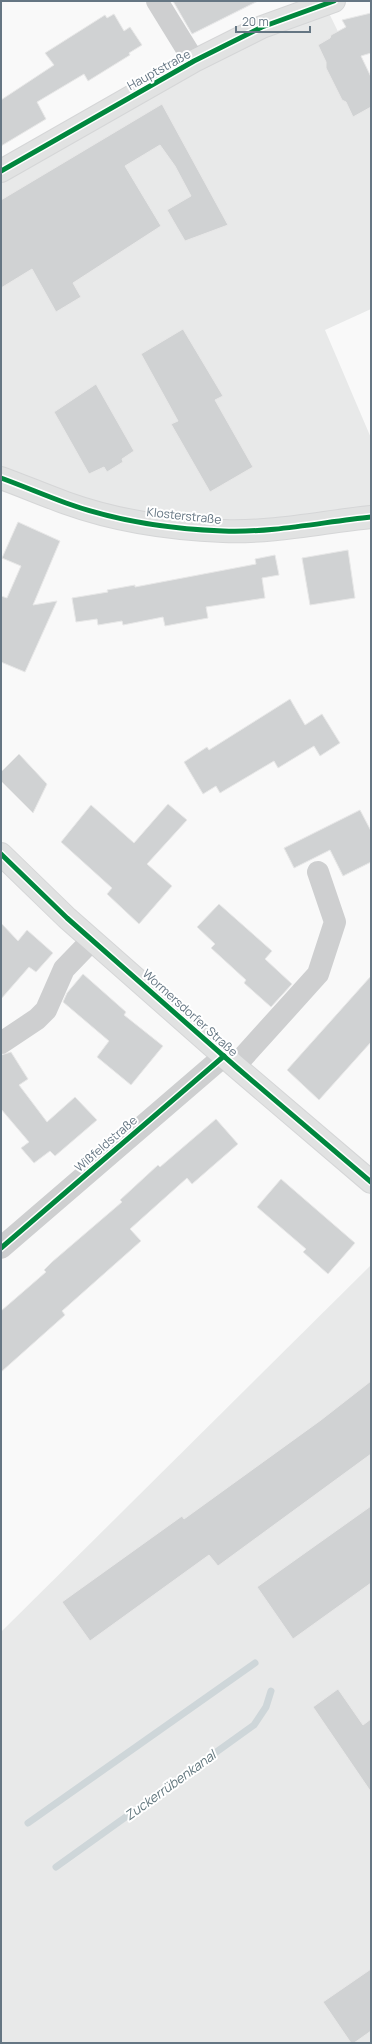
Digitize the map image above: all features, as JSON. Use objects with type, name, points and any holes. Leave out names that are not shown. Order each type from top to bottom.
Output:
[{"type":"main road","name":"Hauptstraße","points":[[1,171],[194,61],[262,27],[334,1]]},
{"type":"main road","name":"Klosterstraße","points":[[1,478],[67,503],[120,518],[168,527],[225,531],[290,527],[371,517]]},
{"type":"main road","name":"Wormersdorfer Straße","points":[[1,854],[42,895],[92,940],[371,1182]]},
{"type":"street","points":[[157,1],[194,61]]},
{"type":"street","name":"Wormersdorfer Straße","points":[[230,1061],[318,974],[335,922],[318,872]]},
{"type":"street","points":[[1,1043],[38,1019],[46,1010],[64,970],[92,940]]},
{"type":"street","name":"Wißfeldstraße","points":[[1,1248],[230,1061]]},
{"type":"shaded area","points":[[324,3],[371,99],[371,309],[325,330],[371,438],[371,517],[168,527],[1,478],[1,171]]},
{"type":"shaded area","points":[[371,1265],[371,2043],[1,2043],[1,1632]]},
{"type":"building","points":[[173,1],[258,1],[192,34]]},
{"type":"building","points":[[371,13],[371,53],[361,56],[371,77],[371,107],[353,117],[346,102],[342,100],[326,68],[326,62],[318,45],[330,38],[331,35],[346,27],[342,20]]},
{"type":"building","points":[[114,14],[124,31],[130,27],[142,45],[129,53],[130,55],[88,81],[84,74],[37,102],[46,119],[1,146],[1,100],[54,65],[45,53],[105,15],[107,18]]},
{"type":"building","points":[[162,104],[228,225],[185,241],[167,210],[191,196],[175,166],[160,145],[125,166],[161,226],[73,283],[81,297],[56,312],[32,269],[1,288],[1,200]]},
{"type":"building","points":[[183,329],[223,396],[215,400],[253,467],[210,492],[171,424],[178,421],[141,354]]},
{"type":"building","points":[[96,384],[134,451],[122,459],[123,462],[107,472],[104,467],[89,474],[54,412]]},
{"type":"building","points":[[18,522],[60,541],[33,605],[57,601],[25,672],[1,662],[1,596],[7,598],[21,566],[2,558]]},
{"type":"building","points":[[348,550],[355,598],[310,605],[302,558]]},
{"type":"building","points":[[275,555],[279,575],[262,578],[265,598],[206,607],[208,618],[165,626],[163,617],[123,625],[122,621],[98,625],[97,619],[76,622],[72,598],[108,592],[107,590],[135,585],[135,587],[256,564],[255,559]]},
{"type":"building","points":[[290,699],[305,725],[322,714],[340,743],[320,756],[314,746],[278,768],[274,761],[220,793],[216,786],[203,794],[184,762],[207,747],[209,750]]},
{"type":"building","points":[[19,754],[47,784],[33,813],[1,781],[1,772]]},
{"type":"building","points":[[168,804],[187,820],[147,864],[172,886],[139,924],[107,894],[112,888],[61,842],[91,805],[134,843]]},
{"type":"building","points":[[360,810],[371,831],[371,862],[343,876],[330,850],[294,868],[284,848]]},
{"type":"building","points":[[219,904],[272,951],[265,959],[292,984],[271,1007],[244,983],[246,980],[211,948],[215,944],[197,927]]},
{"type":"building","points":[[1,923],[18,941],[27,930],[53,953],[36,972],[29,967],[1,999]]},
{"type":"building","points":[[83,974],[126,1012],[124,1015],[163,1046],[131,1085],[97,1057],[109,1041],[63,1002],[67,993]]},
{"type":"building","points":[[371,976],[371,1042],[319,1100],[287,1070]]},
{"type":"building","points":[[11,1052],[28,1079],[19,1085],[47,1122],[75,1097],[97,1120],[55,1156],[50,1151],[34,1163],[21,1148],[29,1142],[1,1109],[1,1055]]},
{"type":"building","points":[[216,1119],[238,1144],[192,1184],[187,1178],[130,1229],[141,1241],[62,1311],[65,1315],[1,1372],[1,1311],[46,1272],[44,1270],[52,1262],[122,1202],[120,1200],[158,1165],[160,1167]]},
{"type":"building","points":[[281,1179],[355,1243],[328,1274],[303,1252],[306,1249],[257,1207]]},
{"type":"building","points":[[371,1381],[371,1454],[218,1566],[209,1555],[90,1641],[62,1602],[182,1516],[184,1519],[321,1420]]},
{"type":"building","points":[[371,1506],[371,1583],[293,1639],[257,1587]]},
{"type":"building","points":[[338,1689],[363,1725],[371,1719],[371,1792],[313,1707]]},
{"type":"building","points":[[371,1969],[371,2031],[354,2043],[351,2043],[323,2002]]},
{"type":"waterway","name":"Zuckerrübenkanal","points":[[28,1823],[255,1663]]},
{"type":"waterway","name":"Zuckerrübenkanal","points":[[56,1867],[254,1725],[266,1707],[271,1691]]},
{"type":"cycle path","points":[[1,171],[194,61],[262,27],[334,1]]},
{"type":"cycle path","points":[[1,478],[66,503],[104,515],[163,526],[203,530],[242,531],[297,527],[371,517]]},
{"type":"cycle path","points":[[1,854],[67,918],[235,1066],[371,1182]]},
{"type":"cycle path","points":[[1,1248],[224,1056]]}]
